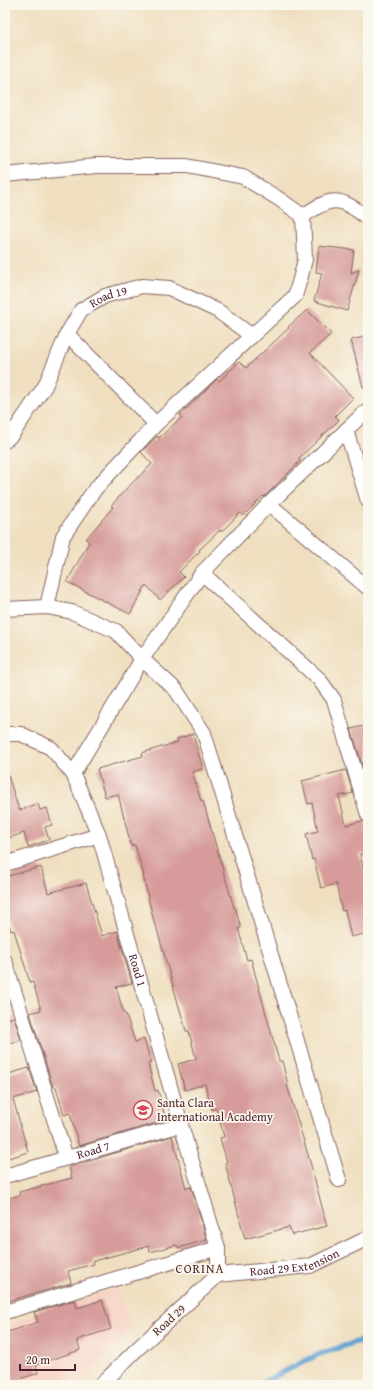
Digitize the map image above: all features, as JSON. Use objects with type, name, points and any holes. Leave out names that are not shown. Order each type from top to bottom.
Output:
[{"type":"street","points":[[5,175],[97,166],[187,166],[243,178],[279,199],[303,216]]},
{"type":"street","points":[[303,216],[319,205],[332,201],[345,203],[368,218]]},
{"type":"street","points":[[47,606],[63,536],[95,489],[156,424],[295,296],[305,259],[303,216]]},
{"type":"street","name":"Road 19","points":[[5,441],[13,433],[46,386],[67,334],[82,310],[104,296],[142,286],[169,288],[218,311],[252,336]]},
{"type":"street","points":[[67,334],[156,424]]},
{"type":"street","points":[[73,774],[142,659],[202,573],[269,504],[363,414],[368,412]]},
{"type":"street","points":[[346,430],[368,501]]},
{"type":"street","points":[[269,504],[368,588]]},
{"type":"street","points":[[202,573],[323,684],[334,700],[368,813]]},
{"type":"street","points":[[5,609],[47,606],[72,612],[116,631],[142,659],[176,690],[204,733],[339,1180]]},
{"type":"street","name":"Road 1","points":[[5,734],[21,734],[51,748],[73,774],[99,835],[181,1125],[218,1248]]},
{"type":"street","points":[[5,864],[99,835]]},
{"type":"street","points":[[5,961],[66,1158]]},
{"type":"street","name":"Road 7","points":[[5,1176],[181,1125]]},
{"type":"street","name":"Road 29 Extension","points":[[218,1275],[310,1266],[368,1238]]},
{"type":"street","points":[[5,1312],[218,1248],[218,1275]]},
{"type":"street","name":"Road 29","points":[[101,1385],[115,1378],[218,1275]]},
{"type":"shaded area","points":[[117,1288],[132,1329],[80,1385],[5,1385],[5,1324]]},
{"type":"building","points":[[319,246],[354,250],[351,273],[359,270],[347,311],[314,301],[322,273],[316,272]]},
{"type":"building","points":[[307,310],[331,334],[310,353],[353,398],[335,416],[339,420],[298,459],[300,461],[264,497],[263,496],[243,516],[240,513],[221,532],[220,530],[199,550],[200,551],[179,572],[184,577],[160,600],[146,585],[130,614],[67,582],[89,542],[86,539],[113,507],[111,506],[152,464],[141,452],[157,436],[159,438],[182,417],[180,415],[217,379],[219,381],[239,362],[246,368]]},
{"type":"building","points":[[368,336],[368,387],[363,387],[351,340]]},
{"type":"building","points":[[368,725],[368,785],[351,729]]},
{"type":"building","points":[[193,734],[203,769],[192,772],[201,801],[203,801],[234,908],[235,907],[241,928],[238,928],[247,960],[251,959],[279,1061],[282,1061],[287,1085],[311,1165],[327,1226],[292,1235],[289,1227],[245,1239],[225,1163],[227,1162],[220,1138],[224,1137],[216,1108],[212,1110],[205,1084],[185,1090],[178,1064],[196,1059],[189,1031],[186,1031],[155,926],[144,876],[135,845],[131,846],[118,794],[105,797],[97,769],[143,756],[142,753],[178,742],[177,739]]},
{"type":"building","points":[[346,770],[353,793],[339,796],[346,825],[362,821],[368,823],[368,853],[360,854],[368,891],[368,933],[351,937],[345,910],[342,911],[336,884],[321,888],[314,859],[312,860],[306,834],[318,831],[312,803],[308,804],[302,781]]},
{"type":"building","points":[[8,775],[19,810],[38,804],[40,810],[47,808],[52,825],[45,827],[49,840],[28,847],[24,833],[5,839],[5,776]]},
{"type":"building","points":[[41,867],[48,893],[86,883],[102,936],[117,931],[132,983],[116,987],[124,1014],[126,1014],[135,1042],[144,1039],[151,1063],[148,1064],[155,1091],[158,1090],[166,1120],[79,1146],[70,1113],[64,1115],[56,1087],[53,1087],[30,1013],[41,1010],[33,982],[30,983],[14,930],[11,931],[5,912],[5,877]]},
{"type":"building","points":[[14,1017],[21,1040],[5,1045],[5,1020]]},
{"type":"building","points":[[29,1068],[37,1092],[13,1099],[28,1152],[5,1159],[5,1075]]},
{"type":"building","points":[[172,1136],[186,1188],[191,1187],[207,1240],[178,1248],[177,1245],[150,1252],[149,1246],[93,1261],[94,1264],[68,1271],[71,1283],[5,1302],[5,1199],[20,1195],[19,1192],[72,1178],[69,1167]]},
{"type":"building","points":[[75,1300],[77,1308],[102,1300],[111,1329],[77,1340],[80,1350],[36,1365],[38,1373],[5,1384],[5,1333],[38,1322],[34,1312]]},
{"type":"waterway","points":[[258,1385],[317,1355],[368,1338]]},
{"type":"place","name":"Santa Clara International Academy","points":[[143,1110]]},
{"type":"district","name":"CORINA","points":[[200,1268]]}]
